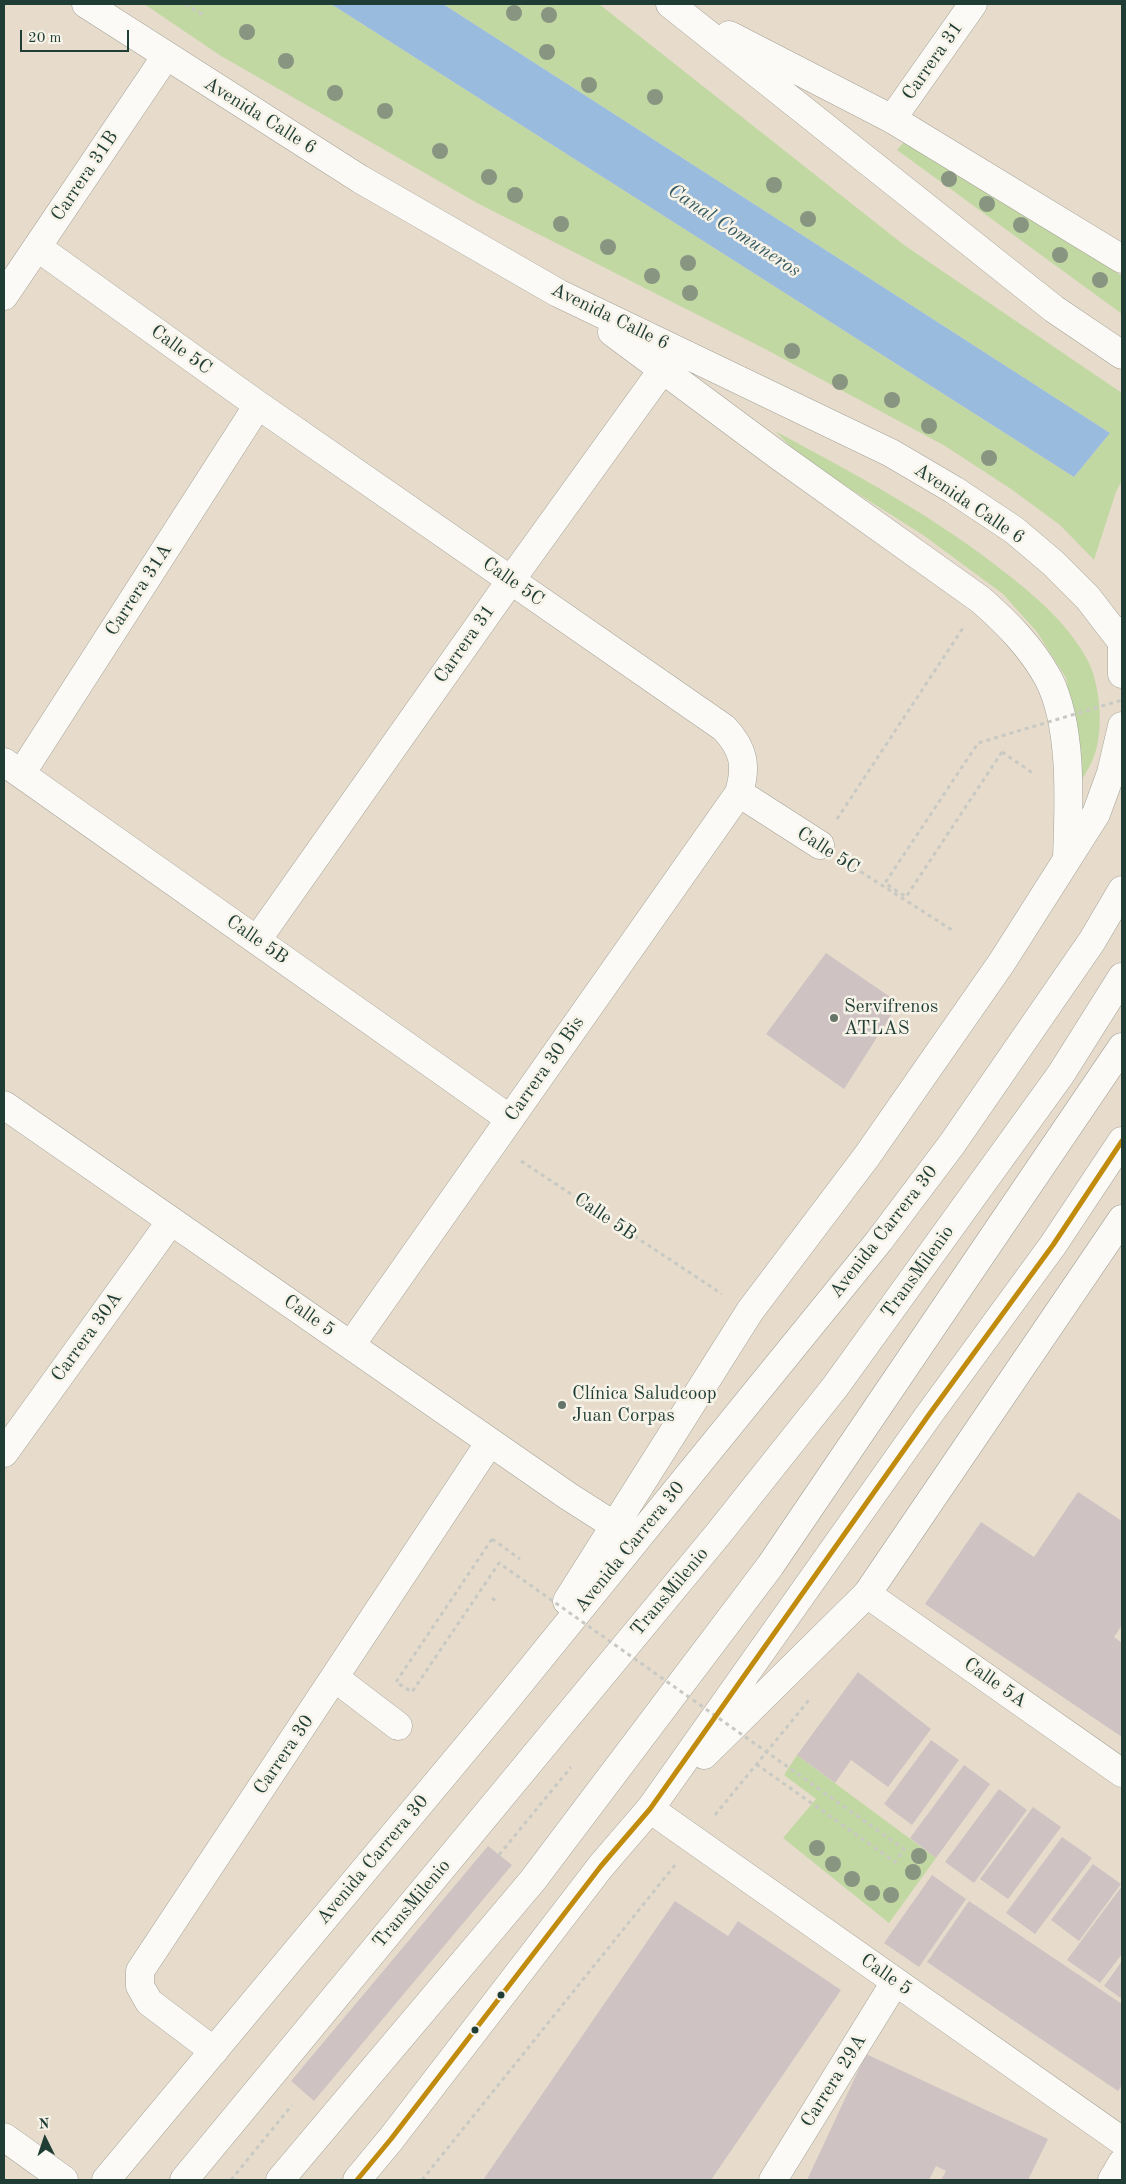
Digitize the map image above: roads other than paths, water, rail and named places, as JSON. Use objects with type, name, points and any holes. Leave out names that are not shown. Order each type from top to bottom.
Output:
[{"type":"main road","name":"Avenida Calle 6","points":[[86,4],[360,179],[669,359],[890,453],[954,490],[1014,530],[1088,598],[1122,636]]},
{"type":"main road","name":"Carrera 31","points":[[892,119],[973,4]]},
{"type":"main road","points":[[672,5],[892,119],[1122,260]]},
{"type":"main road","points":[[672,5],[1054,309],[1122,355]]},
{"type":"main road","name":"Carrera 31B","points":[[4,296],[166,56]]},
{"type":"main road","name":"Calle 5C","points":[[37,247],[258,405],[724,728],[736,740],[743,757],[744,778],[739,793],[820,845]]},
{"type":"main road","name":"Carrera 31","points":[[257,940],[669,359]]},
{"type":"main road","points":[[669,359],[779,456],[981,600],[1011,627],[1022,640],[1048,679],[1059,709],[1068,762],[1067,858]]},
{"type":"main road","name":"Carrera 31A","points":[[12,768],[258,405]]},
{"type":"main road","points":[[1122,636],[1122,674]]},
{"type":"main road","points":[[502,1705],[750,1311],[872,1148],[1002,962],[1096,814],[1111,773],[1122,726]]},
{"type":"main road","name":"Calle 5B","points":[[12,768],[510,1119]]},
{"type":"main road","name":"Carrera 30 Bis","points":[[351,1345],[739,793]]},
{"type":"main road","name":"Avenida Carrera 30","points":[[106,2180],[502,1705],[879,1241],[952,1144],[1092,941],[1122,890]]},
{"type":"main road","name":"TransMilenio","points":[[184,2180],[719,1533],[836,1387],[1061,1074],[1122,977]]},
{"type":"main road","points":[[280,2180],[533,1880],[770,1566],[1122,1048]]},
{"type":"main road","name":"Calle 5","points":[[4,1105],[490,1442],[615,1526]]},
{"type":"main road","points":[[650,1809],[928,1416],[1053,1245],[1122,1141]]},
{"type":"main road","points":[[357,2180],[601,1866],[650,1809],[867,1594],[1122,1219]]},
{"type":"main road","name":"Carrera 30A","points":[[4,1453],[171,1221]]},
{"type":"main road","name":"Carrera 30","points":[[214,2051],[149,2002],[140,1986],[140,1971],[490,1442]]},
{"type":"main road","name":"Calle 5A","points":[[867,1594],[1122,1773]]},
{"type":"main road","points":[[335,1678],[398,1726]]},
{"type":"main road","name":"Calle 5","points":[[650,1809],[1122,2141]]},
{"type":"main road","name":"Carrera 29A","points":[[773,2180],[895,1982]]},
{"type":"main road","points":[[4,2137],[64,2180]]},
{"type":"main road","points":[[1112,2180],[1122,2163]]},
{"type":"water","name":"Canal Comuneros","points":[[331,4],[443,4],[1110,433],[1074,477]]},
{"type":"place","name":"Servifrenos ATLAS","points":[[834,1018]]},
{"type":"place","name":"Clínica Saludcoop Juan Corpas","points":[[562,1405]]}]
